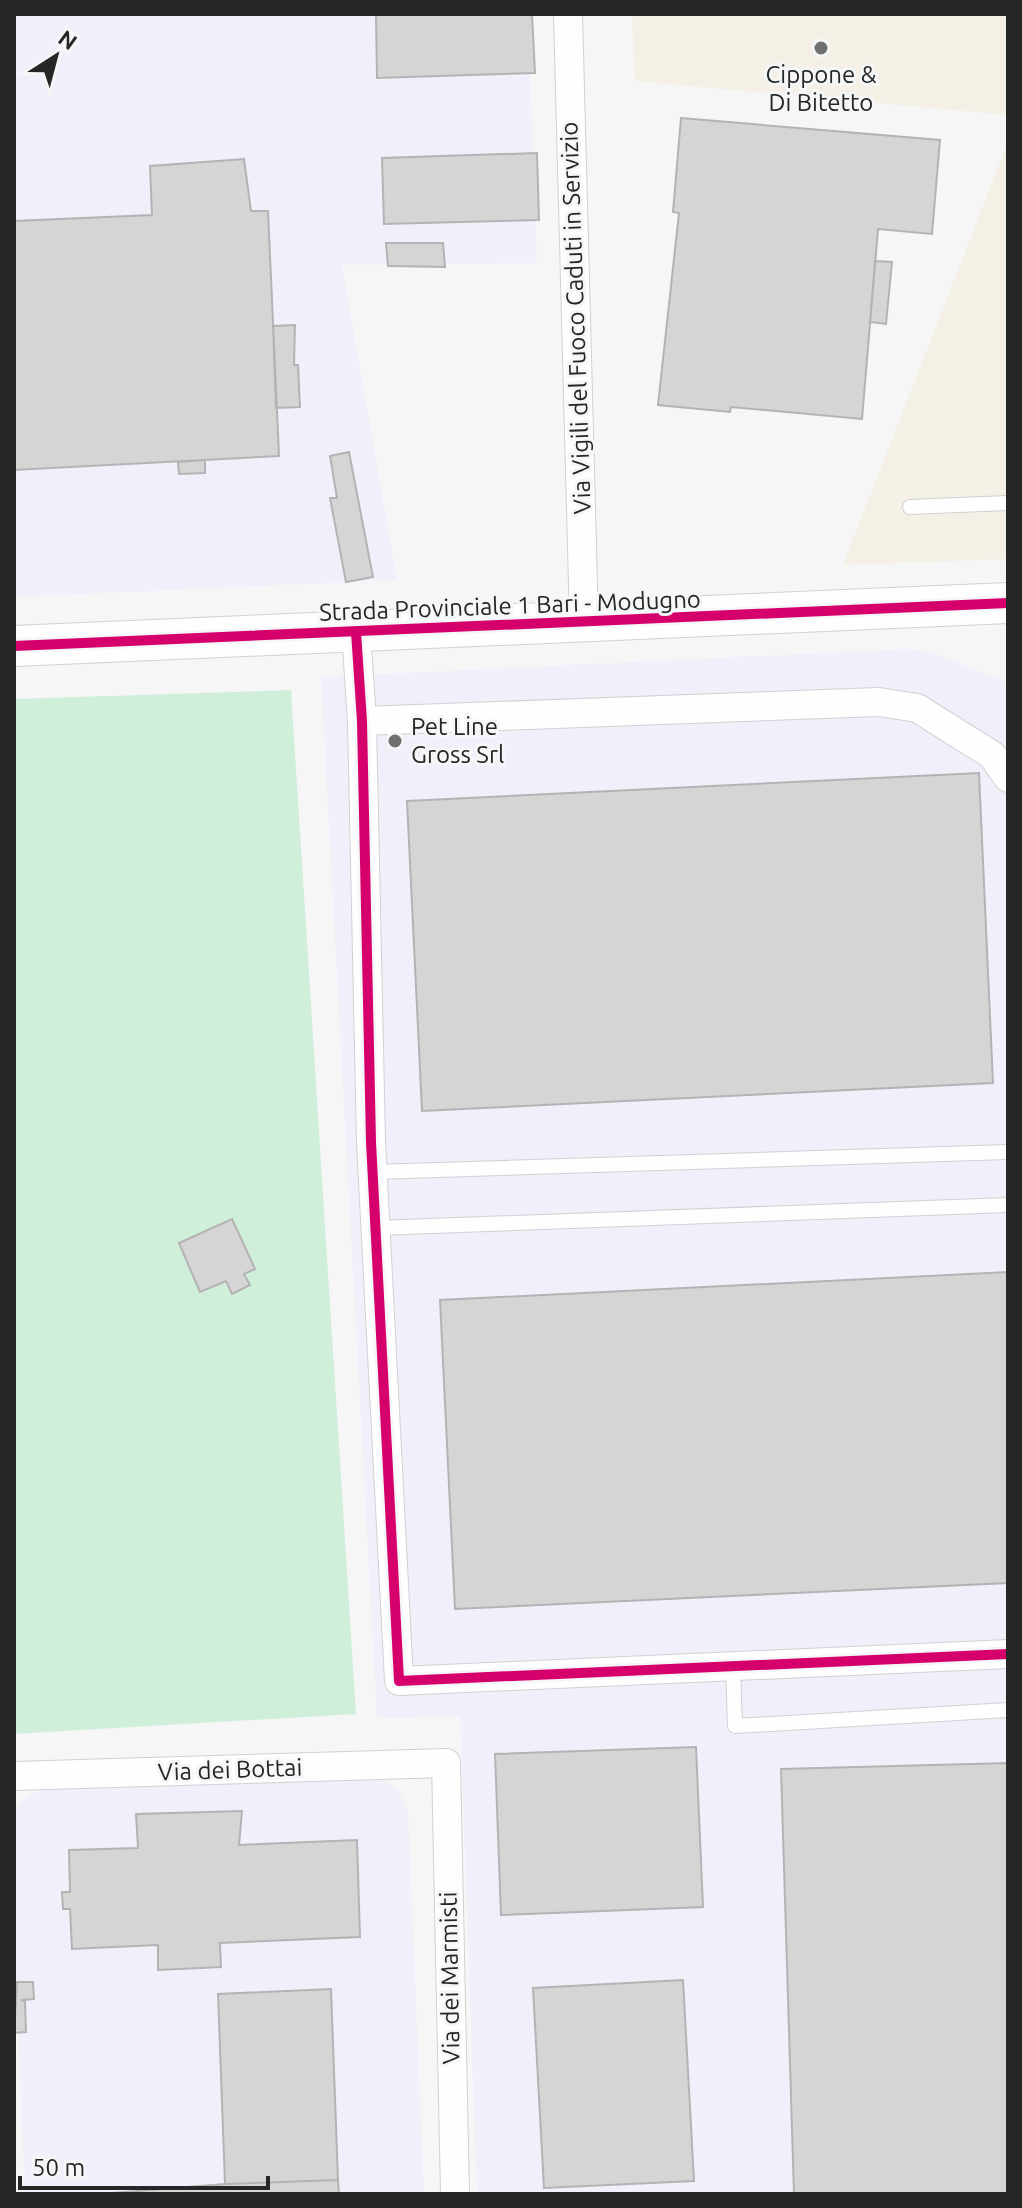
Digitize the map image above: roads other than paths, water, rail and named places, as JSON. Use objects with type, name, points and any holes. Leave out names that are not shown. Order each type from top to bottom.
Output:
[{"type":"street","name":"Via Vigili del Fuoco Caduti in Servizio","points":[[568,14],[584,623]]},
{"type":"street","name":"Strada Provinciale 1 Bari - Modugno","points":[[14,646],[1008,603]]},
{"type":"street","points":[[356,632],[362,721],[373,1172],[399,1681],[1008,1654]]},
{"type":"street","points":[[362,721],[879,702],[917,708],[992,755],[1008,778]]},
{"type":"street","name":"Via dei Bottai","points":[[14,1776],[446,1763]]},
{"type":"street","name":"Via dei Marmisti","points":[[446,1763],[455,2194]]},
{"type":"lane","points":[[910,507],[1008,503]]},
{"type":"lane","points":[[373,1172],[1008,1152]]},
{"type":"lane","points":[[376,1228],[1008,1205]]},
{"type":"lane","points":[[733,1666],[735,1726],[1008,1710]]},
{"type":"place","name":"Cippone & Di Bitetto","points":[[821,48]]},
{"type":"place","name":"Pet Line Gross Srl","points":[[395,741]]}]
